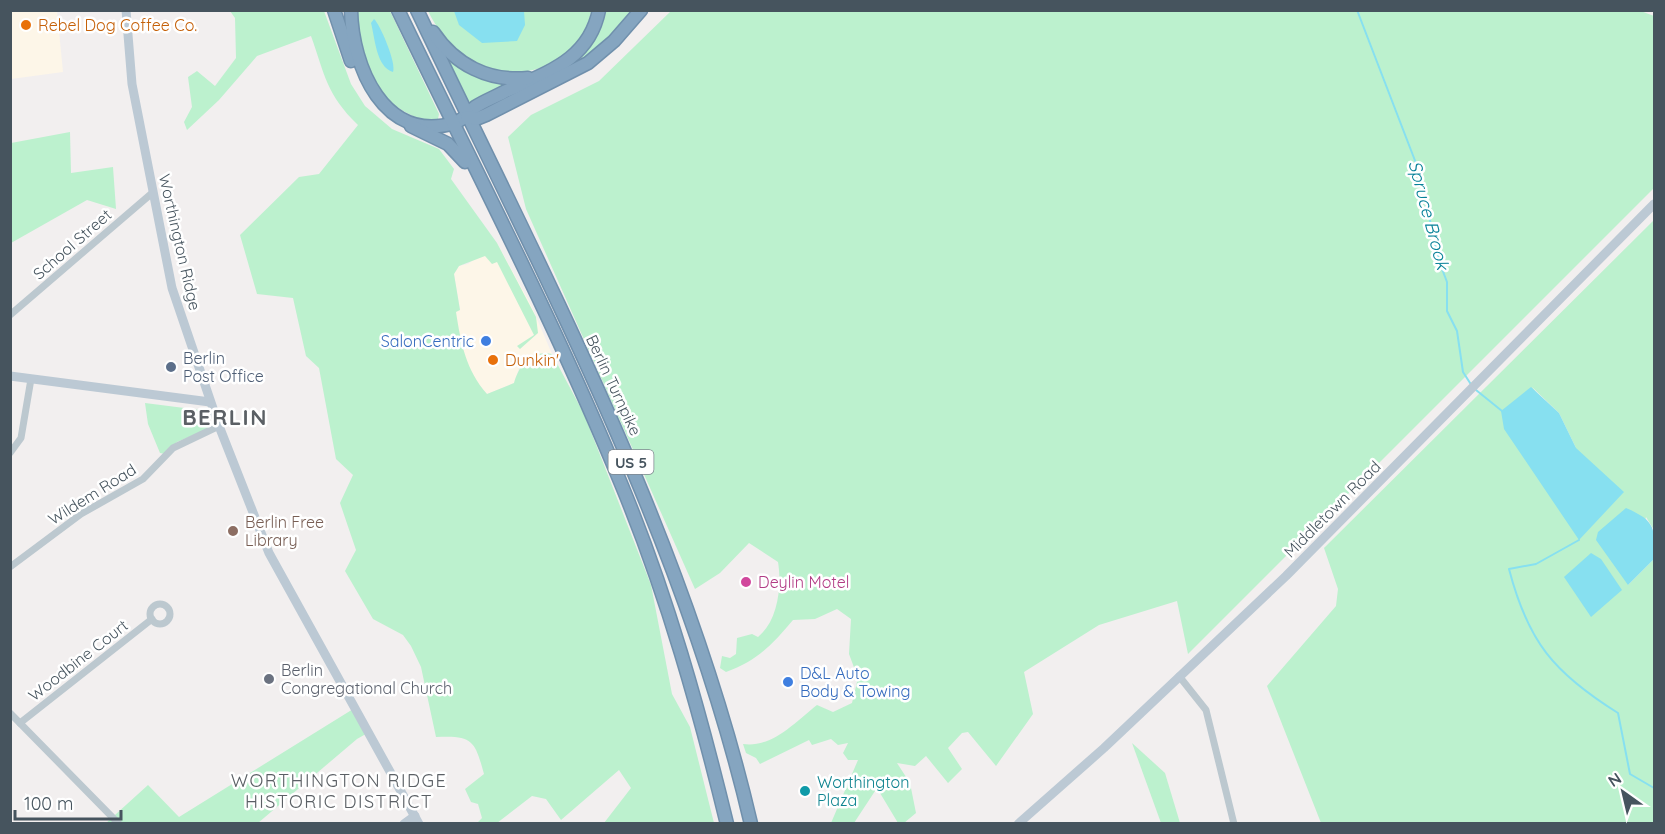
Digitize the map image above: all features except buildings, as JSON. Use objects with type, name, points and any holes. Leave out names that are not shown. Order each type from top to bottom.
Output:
[{"type":"highway","points":[[334,10],[353,65],[367,80],[383,104],[405,118],[428,125],[452,123],[467,117],[477,106],[564,65],[579,52],[591,33],[599,10]]},
{"type":"highway","points":[[351,10],[354,44],[367,80]]},
{"type":"highway","name":"Berlin Turnpike","points":[[398,10],[579,387],[627,497],[684,662],[727,824]]},
{"type":"highway","points":[[417,10],[445,48],[465,65],[498,77],[538,77]]},
{"type":"highway","name":"Berlin Turnpike","points":[[417,10],[594,381],[655,518],[705,658],[751,824]]},
{"type":"highway","points":[[467,117],[476,119],[486,116],[576,71],[608,47],[641,10]]},
{"type":"highway","points":[[405,118],[414,129],[451,146],[479,179]]},
{"type":"street","name":"Worthington Ridge","points":[[126,10],[132,84],[172,288],[210,402],[269,553],[417,820]]},
{"type":"street","name":"School Street","points":[[10,315],[152,194]]},
{"type":"street","name":"Middletown Road","points":[[1018,824],[1300,562],[1654,204]]},
{"type":"street","points":[[10,376],[210,402]]},
{"type":"street","points":[[10,453],[21,438],[31,379]]},
{"type":"street","name":"Wildem Road","points":[[10,567],[81,514],[142,479],[174,448],[219,426]]},
{"type":"street","name":"Woodbine Court","points":[[20,723],[152,619]]},
{"type":"street","points":[[1179,676],[1206,710],[1234,824]]},
{"type":"street","points":[[10,713],[119,824]]},
{"type":"street","points":[[404,824],[417,820]]},
{"type":"shaded area","points":[[10,11],[57,11],[63,72],[11,79]]},
{"type":"shaded area","points":[[497,243],[531,305],[552,354],[544,353],[519,368],[514,383],[487,394],[473,377],[462,350],[455,312],[460,309],[454,274],[459,266],[468,264]]},
{"type":"green space","points":[[1638,10],[1654,16],[1654,188],[1188,654],[1177,601],[1099,625],[1024,672],[1033,714],[996,766],[968,732],[962,733],[948,748],[962,769],[948,783],[926,756],[915,766],[897,763],[910,783],[916,813],[904,823],[898,823],[877,788],[854,823],[831,823],[858,760],[848,760],[843,753],[848,743],[838,745],[831,739],[812,745],[809,740],[760,764],[756,758],[746,753],[743,744],[754,744],[774,738],[817,705],[833,712],[852,703],[858,678],[849,654],[851,619],[837,609],[815,619],[793,620],[771,644],[747,663],[726,672],[720,668],[722,656],[730,658],[736,654],[737,638],[752,634],[758,637],[770,622],[779,592],[778,562],[749,543],[720,573],[695,589],[526,209],[508,137],[531,115],[599,81],[671,11]]},
{"type":"green space","points":[[230,11],[324,11],[351,84],[365,106],[392,129],[439,149],[454,169],[451,179],[497,243],[536,317],[538,333],[520,349],[517,346],[534,335],[497,262],[492,264],[485,256],[459,266],[454,274],[460,310],[456,312],[462,346],[469,366],[487,394],[514,383],[523,364],[532,356],[552,354],[584,414],[651,585],[672,694],[690,727],[714,823],[604,823],[631,788],[619,770],[561,820],[546,799],[532,796],[497,823],[477,823],[482,818],[478,804],[471,802],[465,789],[484,774],[475,747],[465,739],[458,737],[436,737],[421,667],[411,646],[403,635],[373,619],[345,571],[356,550],[340,503],[353,475],[336,459],[319,368],[306,356],[293,298],[257,294],[240,235],[299,177],[319,174],[358,125],[333,94],[311,36],[257,56],[219,100],[187,130],[184,122],[192,107],[188,77],[197,71],[215,86],[236,58],[235,18]]},
{"type":"green space","points":[[358,11],[390,11],[439,114],[438,119],[428,121],[411,115],[397,107],[376,85],[360,42]]},
{"type":"green space","points":[[428,11],[591,11],[585,31],[574,47],[559,59],[542,68],[523,72],[503,72],[483,67],[465,58],[444,36]]},
{"type":"green space","points":[[604,11],[631,11],[603,46],[580,60],[602,26]]},
{"type":"green space","points":[[444,55],[504,82],[506,85],[472,102],[468,101]]},
{"type":"green space","points":[[70,132],[71,173],[113,167],[116,209],[87,200],[11,243],[11,143]]},
{"type":"green space","points":[[1654,220],[1654,530],[1646,517],[1628,585],[1654,559],[1654,823],[1321,823],[1267,686],[1336,606],[1338,589],[1324,548]],"holes":[[[1532,387],[1559,413],[1576,448]]]},
{"type":"green space","points":[[145,403],[200,410],[208,421],[208,429],[177,442],[165,454],[160,453],[148,424]]},
{"type":"green space","points":[[358,706],[371,731],[357,739],[258,823],[105,824],[148,785],[179,817]]},
{"type":"green space","points":[[1132,743],[1165,773],[1180,823],[1161,823]]},
{"type":"water","points":[[454,11],[524,11],[525,25],[517,41],[482,43],[459,25]]},
{"type":"water","points":[[374,19],[387,44],[393,61],[393,72],[387,69],[380,58],[371,23]]},
{"type":"water","points":[[1531,387],[1559,413],[1576,448],[1624,492],[1579,540],[1504,429],[1501,411]]},
{"type":"water","points":[[1626,508],[1648,522],[1652,527],[1654,540],[1654,559],[1628,585],[1596,540],[1598,532]]},
{"type":"water","points":[[1591,553],[1601,559],[1622,590],[1591,617],[1564,577]]},
{"type":"waterway","name":"Spruce Brook","points":[[1357,10],[1419,171],[1439,261],[1447,282],[1447,311],[1457,331],[1463,372],[1472,386]]},
{"type":"waterway","name":"Spruce Brook","points":[[1476,390],[1502,411]]},
{"type":"waterway","points":[[1579,540],[1536,564],[1509,569],[1525,617],[1535,636],[1560,669],[1618,713],[1630,774],[1654,788]]},
{"type":"place","name":"Rebel Dog Coffee Co.","points":[[26,25]]},
{"type":"place","name":"SalonCentric","points":[[486,341]]},
{"type":"place","name":"Dunkin'","points":[[493,360]]},
{"type":"place","name":"Berlin Post Office","points":[[171,367]]},
{"type":"place","name":"Berlin Free Library","points":[[233,531]]},
{"type":"place","name":"Deylin Motel","points":[[746,582]]},
{"type":"place","name":"Berlin Congregational Church","points":[[269,679]]},
{"type":"place","name":"D&L Auto Body & Towing","points":[[788,682]]},
{"type":"place","name":"Worthington Plaza","points":[[805,791]]},
{"type":"district","name":"BERLIN","points":[[225,417]]},
{"type":"district","name":"WORTHINGTON RIDGE HISTORIC DISTRICT","points":[[339,790]]}]
